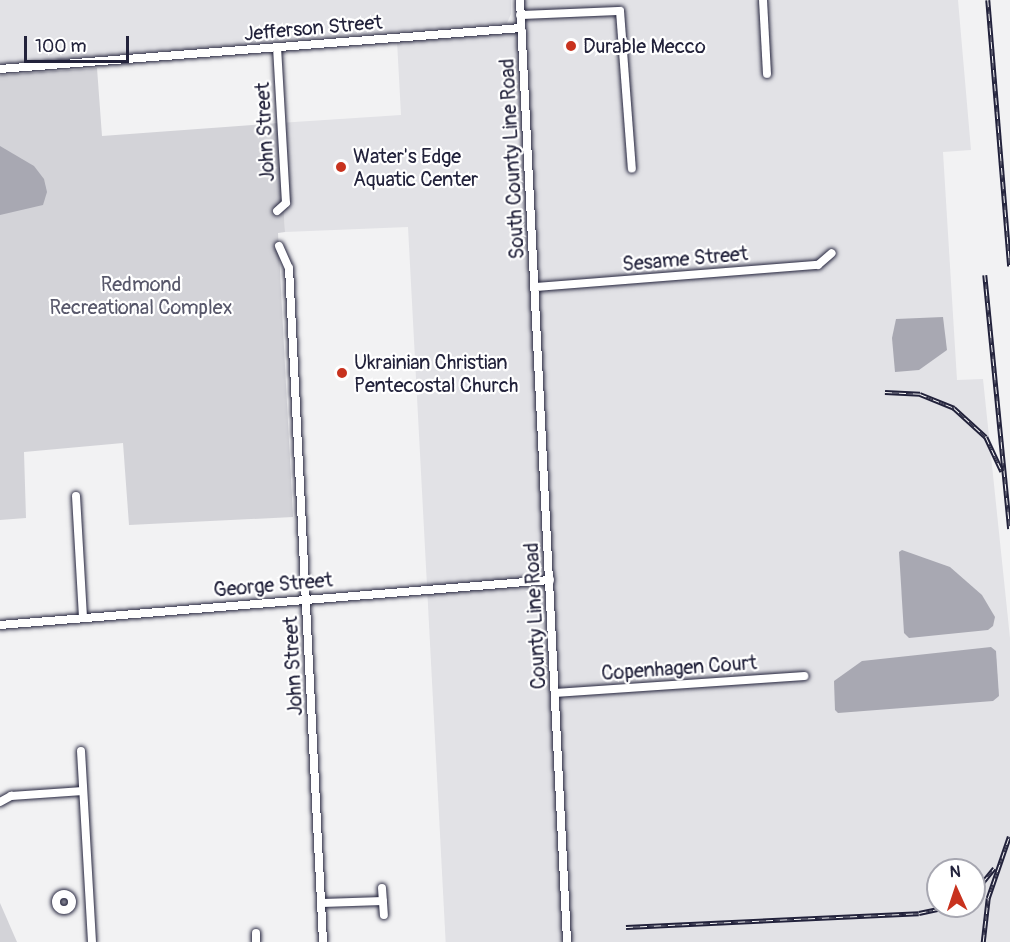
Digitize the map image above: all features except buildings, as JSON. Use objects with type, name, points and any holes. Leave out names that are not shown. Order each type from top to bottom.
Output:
[{"type":"street","points":[[520,0],[521,28]]},
{"type":"street","points":[[763,0],[767,74]]},
{"type":"street","points":[[520,15],[620,10],[632,169]]},
{"type":"street","name":"Jefferson Street","points":[[0,69],[521,28]]},
{"type":"street","name":"South County Line Road","points":[[521,28],[536,287]]},
{"type":"street","name":"John Street","points":[[277,47],[286,203],[277,211]]},
{"type":"street","name":"John Street","points":[[279,246],[289,268],[323,942]]},
{"type":"street","name":"Sesame Street","points":[[536,287],[818,265],[832,253]]},
{"type":"street","name":"County Line Road","points":[[536,287],[567,942]]},
{"type":"street","points":[[76,496],[82,618]]},
{"type":"street","name":"George Street","points":[[0,625],[306,598],[550,580]]},
{"type":"street","name":"Copenhagen Court","points":[[555,693],[804,676]]},
{"type":"street","points":[[81,751],[92,942]]},
{"type":"street","points":[[0,802],[11,796],[83,791]]},
{"type":"street","points":[[382,888],[384,915]]},
{"type":"street","points":[[72,901],[89,900]]},
{"type":"street","points":[[322,903],[383,901]]},
{"type":"shaded area","points":[[0,0],[511,0],[511,14],[507,23],[0,64]]},
{"type":"shaded area","points":[[524,0],[958,0],[971,150],[943,152],[957,380],[983,379],[1010,638],[1010,942],[570,942]]},
{"type":"shaded area","points":[[518,30],[545,578],[427,586],[408,227],[285,232],[279,123],[401,115],[397,41]]},
{"type":"shaded area","points":[[0,146],[34,166],[44,179],[47,192],[43,205],[0,215]]},
{"type":"shaded area","points":[[943,317],[947,350],[919,370],[895,372],[892,338],[896,319]]},
{"type":"shaded area","points":[[902,550],[950,567],[982,595],[995,617],[993,626],[988,630],[909,638],[904,633],[899,552]]},
{"type":"shaded area","points":[[545,583],[564,942],[446,942],[427,589]]},
{"type":"shaded area","points":[[991,647],[996,651],[999,696],[993,701],[838,713],[835,710],[834,681],[862,661]]},
{"type":"green space","name":"Redmond Recreational Complex","points":[[97,68],[102,136],[279,123],[285,232],[278,233],[293,517],[129,525],[123,443],[24,452],[26,518],[0,520],[0,75]]},
{"type":"green space","points":[[0,903],[17,942],[0,942]]},
{"type":"railway","points":[[988,0],[1010,266]]},
{"type":"railway","points":[[985,275],[1010,529]]},
{"type":"railway","points":[[885,392],[920,394],[954,408],[986,437],[1002,471]]},
{"type":"railway","points":[[983,942],[988,898],[1009,837]]},
{"type":"railway","points":[[986,878],[994,868]]},
{"type":"railway","points":[[626,927],[926,911]]},
{"type":"place","name":"Durable Mecco","points":[[571,46]]},
{"type":"place","name":"Water's Edge Aquatic Center","points":[[341,167]]},
{"type":"place","name":"Ukrainian Christian Pentecostal Church","points":[[342,373]]}]
